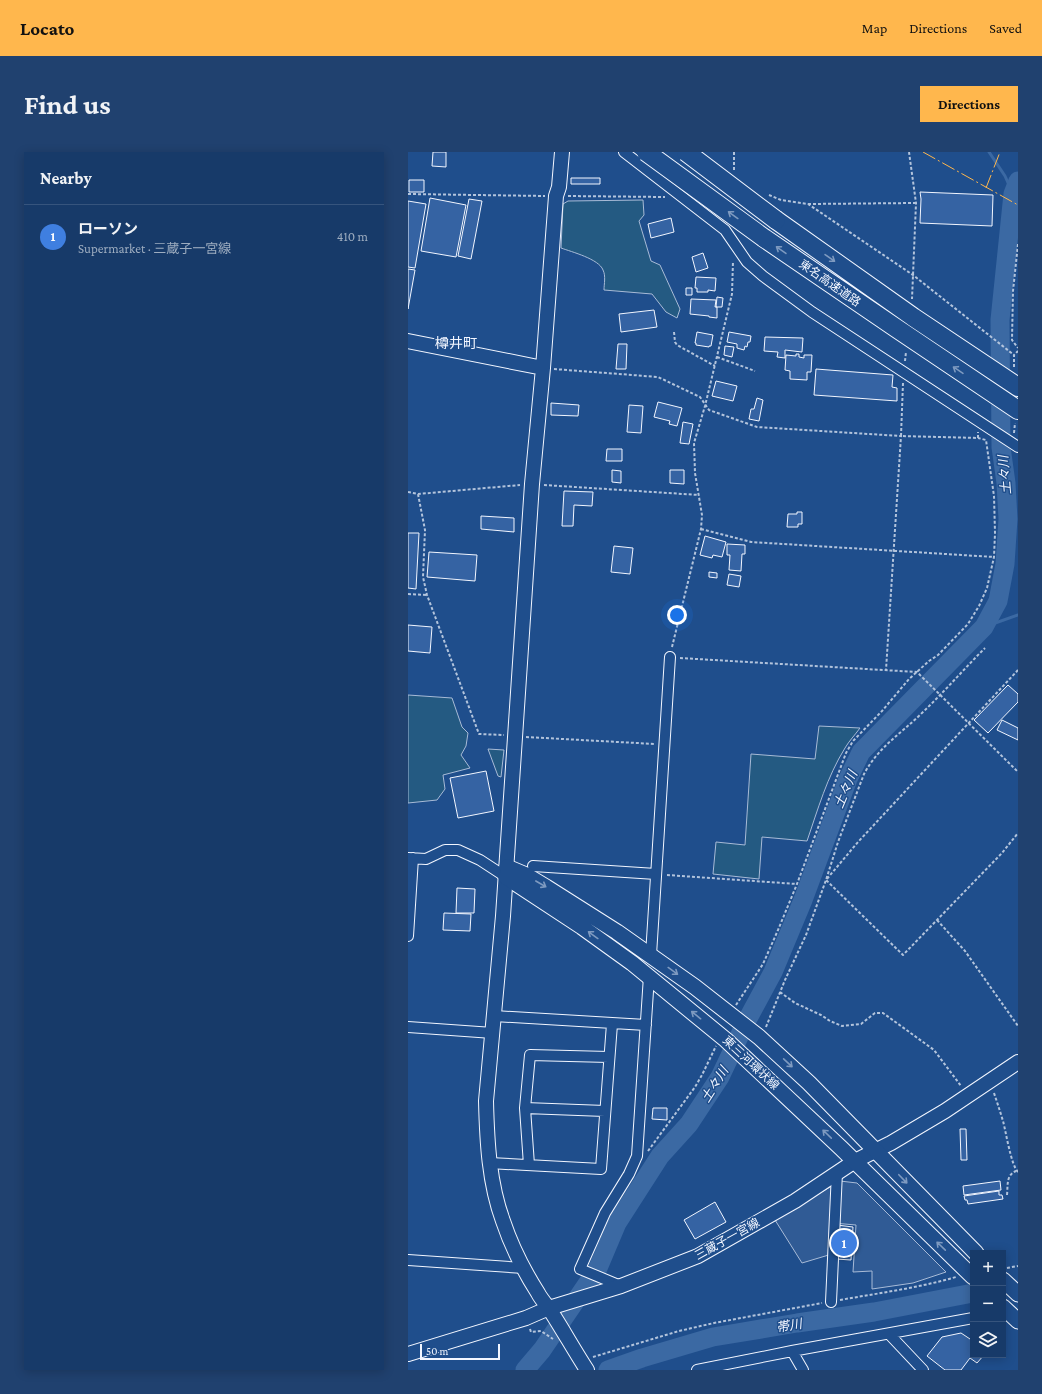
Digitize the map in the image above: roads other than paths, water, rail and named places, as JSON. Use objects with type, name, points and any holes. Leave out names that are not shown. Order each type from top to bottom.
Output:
[{"type":"highway","name":"東名高速道路","points":[[646,152],[764,238],[1014,408]]},
{"type":"highway","name":"東名高速道路","points":[[686,152],[776,220],[913,317],[991,369],[1014,379]]},
{"type":"main road","name":"東三河環状線","points":[[506,872],[526,875],[651,955],[760,1038],[809,1083],[973,1250]]},
{"type":"main road","name":"東三河環状線","points":[[506,872],[649,976],[745,1056],[970,1274]]},
{"type":"main road","points":[[1006,1283],[1018,1294]]},
{"type":"street","points":[[562,152],[559,187],[556,196],[543,368],[532,484],[506,872],[486,1101],[487,1144],[492,1181],[503,1222],[524,1268],[538,1294],[552,1309],[559,1338],[584,1366]]},
{"type":"street","points":[[624,152],[725,230],[747,262],[763,276],[812,312],[1018,447]]},
{"type":"street","points":[[408,341],[543,368]]},
{"type":"street","points":[[651,955],[670,657]]},
{"type":"street","points":[[408,936],[410,858],[426,859],[445,850],[452,849],[463,852],[506,872]]},
{"type":"street","points":[[533,866],[656,874]]},
{"type":"street","points":[[621,1286],[580,1269],[606,1213],[629,1174],[637,1156],[649,976]]},
{"type":"street","points":[[494,1016],[646,1025]]},
{"type":"street","points":[[490,1163],[601,1169],[612,1024]]},
{"type":"street","points":[[408,1027],[492,1033]]},
{"type":"street","points":[[529,1165],[525,1108],[530,1055],[609,1057]]},
{"type":"street","name":"三蔵子一宮線","points":[[408,1354],[526,1318],[596,1293],[621,1286],[698,1256],[795,1201],[855,1161],[876,1151],[945,1111],[1018,1062]]},
{"type":"street","points":[[525,1108],[605,1111]]},
{"type":"street","points":[[831,1302],[837,1172]]},
{"type":"street","points":[[408,1260],[524,1268]]},
{"type":"street","points":[[697,1370],[970,1319]]},
{"type":"street","points":[[889,1334],[923,1370]]},
{"type":"street","points":[[792,1351],[803,1370]]},
{"type":"waterway","points":[[989,152],[1005,176],[1013,194]]},
{"type":"waterway","name":"土々川","points":[[525,1370],[542,1350],[598,1268],[617,1223],[660,1156],[689,1124],[720,1077],[745,1024],[773,972],[803,900],[848,779],[861,752],[984,627],[998,601],[1005,564],[1008,519],[1006,483],[1001,447],[1000,320],[1013,194],[1018,181]]},
{"type":"waterway","points":[[984,627],[1018,615]]},
{"type":"waterway","name":"帯川","points":[[608,1370],[642,1358],[713,1337],[874,1312],[970,1294]]},
{"type":"place","name":"ローソン","points":[[844,1243]]},
{"type":"district","name":"樽井町","points":[[456,343]]}]
